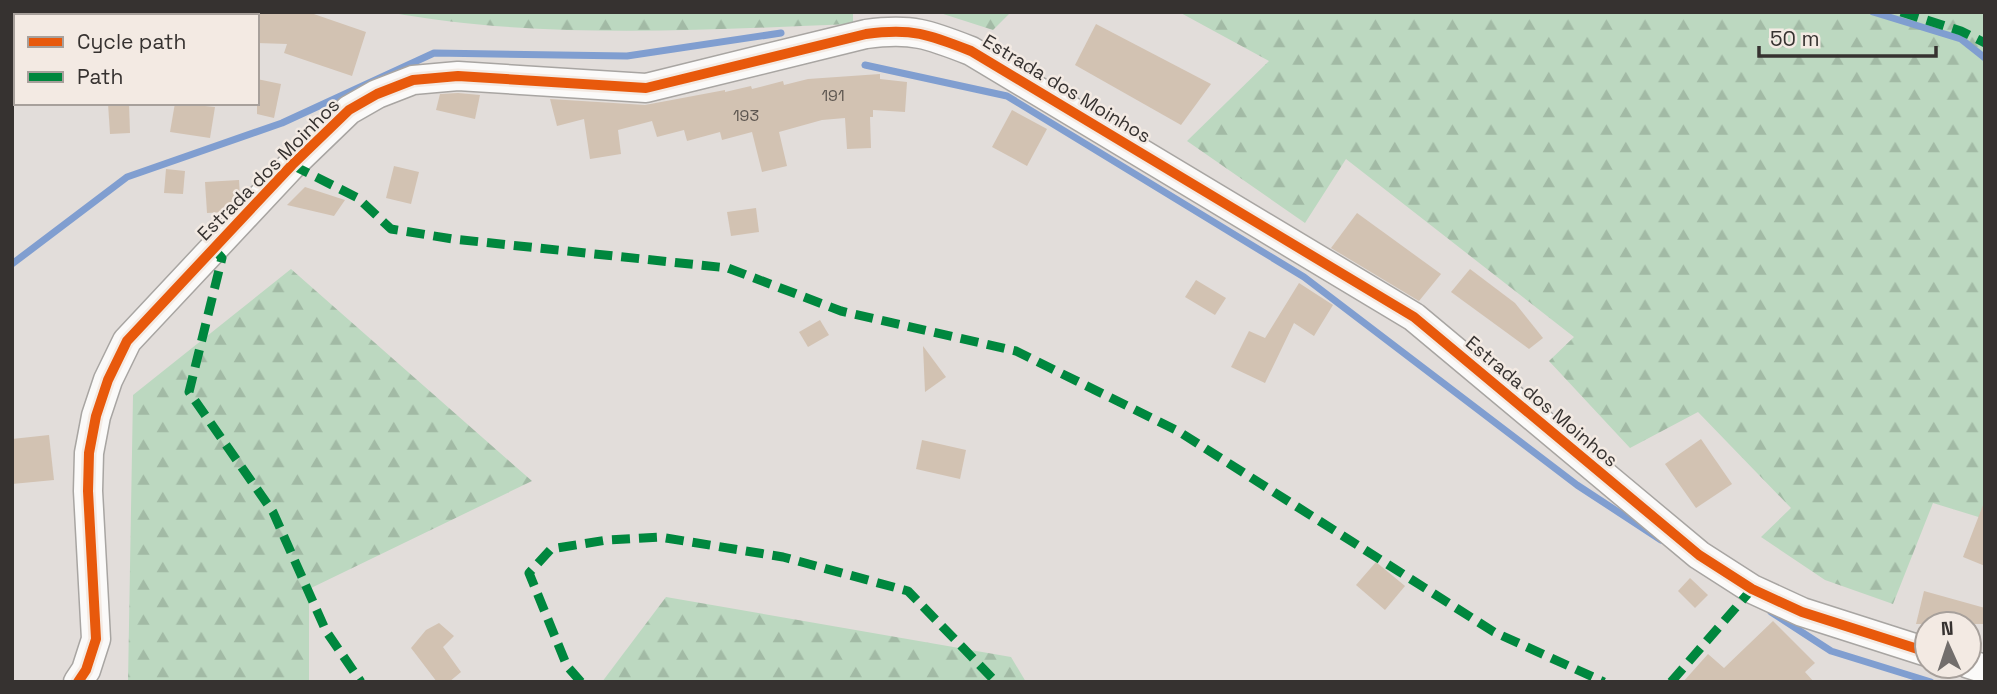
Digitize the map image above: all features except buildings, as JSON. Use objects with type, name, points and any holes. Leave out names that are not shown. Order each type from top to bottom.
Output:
[{"type":"street","name":"Estrada dos Moinhos","points":[[78,682],[86,670],[96,639],[88,491],[89,453],[96,416],[108,380],[127,341],[292,165],[349,110],[377,94],[413,80],[458,76],[646,88],[866,34],[902,29],[932,35],[971,51],[1415,317],[1699,555],[1752,589],[1802,612],[1913,648]]},
{"type":"green space","points":[[388,12],[853,12],[853,24],[679,30],[561,30],[445,21]]},
{"type":"green space","points":[[937,12],[1011,12],[993,30]]},
{"type":"green space","points":[[1179,12],[1985,12],[1985,519],[1933,503],[1893,604],[1825,580],[1761,537],[1791,508],[1698,412],[1630,448],[1549,361],[1574,337],[1346,159],[1305,223],[1187,141],[1269,61]]},
{"type":"green space","points":[[291,269],[532,481],[309,589],[309,682],[128,682],[133,395]]},
{"type":"green space","points":[[666,597],[1011,657],[1026,682],[602,682]]},
{"type":"waterway","points":[[1873,12],[1961,39],[1985,58]]},
{"type":"waterway","points":[[12,264],[127,177],[282,123],[434,53],[627,56],[781,33]]},
{"type":"waterway","points":[[865,65],[1007,96],[1304,277],[1577,485],[1661,540]]},
{"type":"waterway","points":[[1771,612],[1831,651],[1931,682]]},
{"type":"marked path","points":[[1901,12],[1961,31],[1985,43]]},
{"type":"marked path","points":[[292,165],[358,198],[391,229],[453,239],[728,268],[841,311],[1016,351],[1178,431],[1494,632],[1604,682]]},
{"type":"marked path","points":[[213,248],[222,258],[189,392],[273,512],[326,631],[361,682]]},
{"type":"marked path","points":[[581,682],[567,666],[529,573],[551,549],[607,540],[660,537],[783,557],[908,591],[996,682]]},
{"type":"marked path","points":[[1671,682],[1752,589]]},
{"type":"cycle path","points":[[78,682],[86,670],[96,639],[88,491],[89,453],[96,416],[108,380],[127,341],[292,165],[349,110],[377,94],[413,80],[458,76],[646,88],[866,34],[896,32],[920,34],[971,51],[1414,317],[1699,555],[1752,589],[1802,612],[1913,648]]}]
